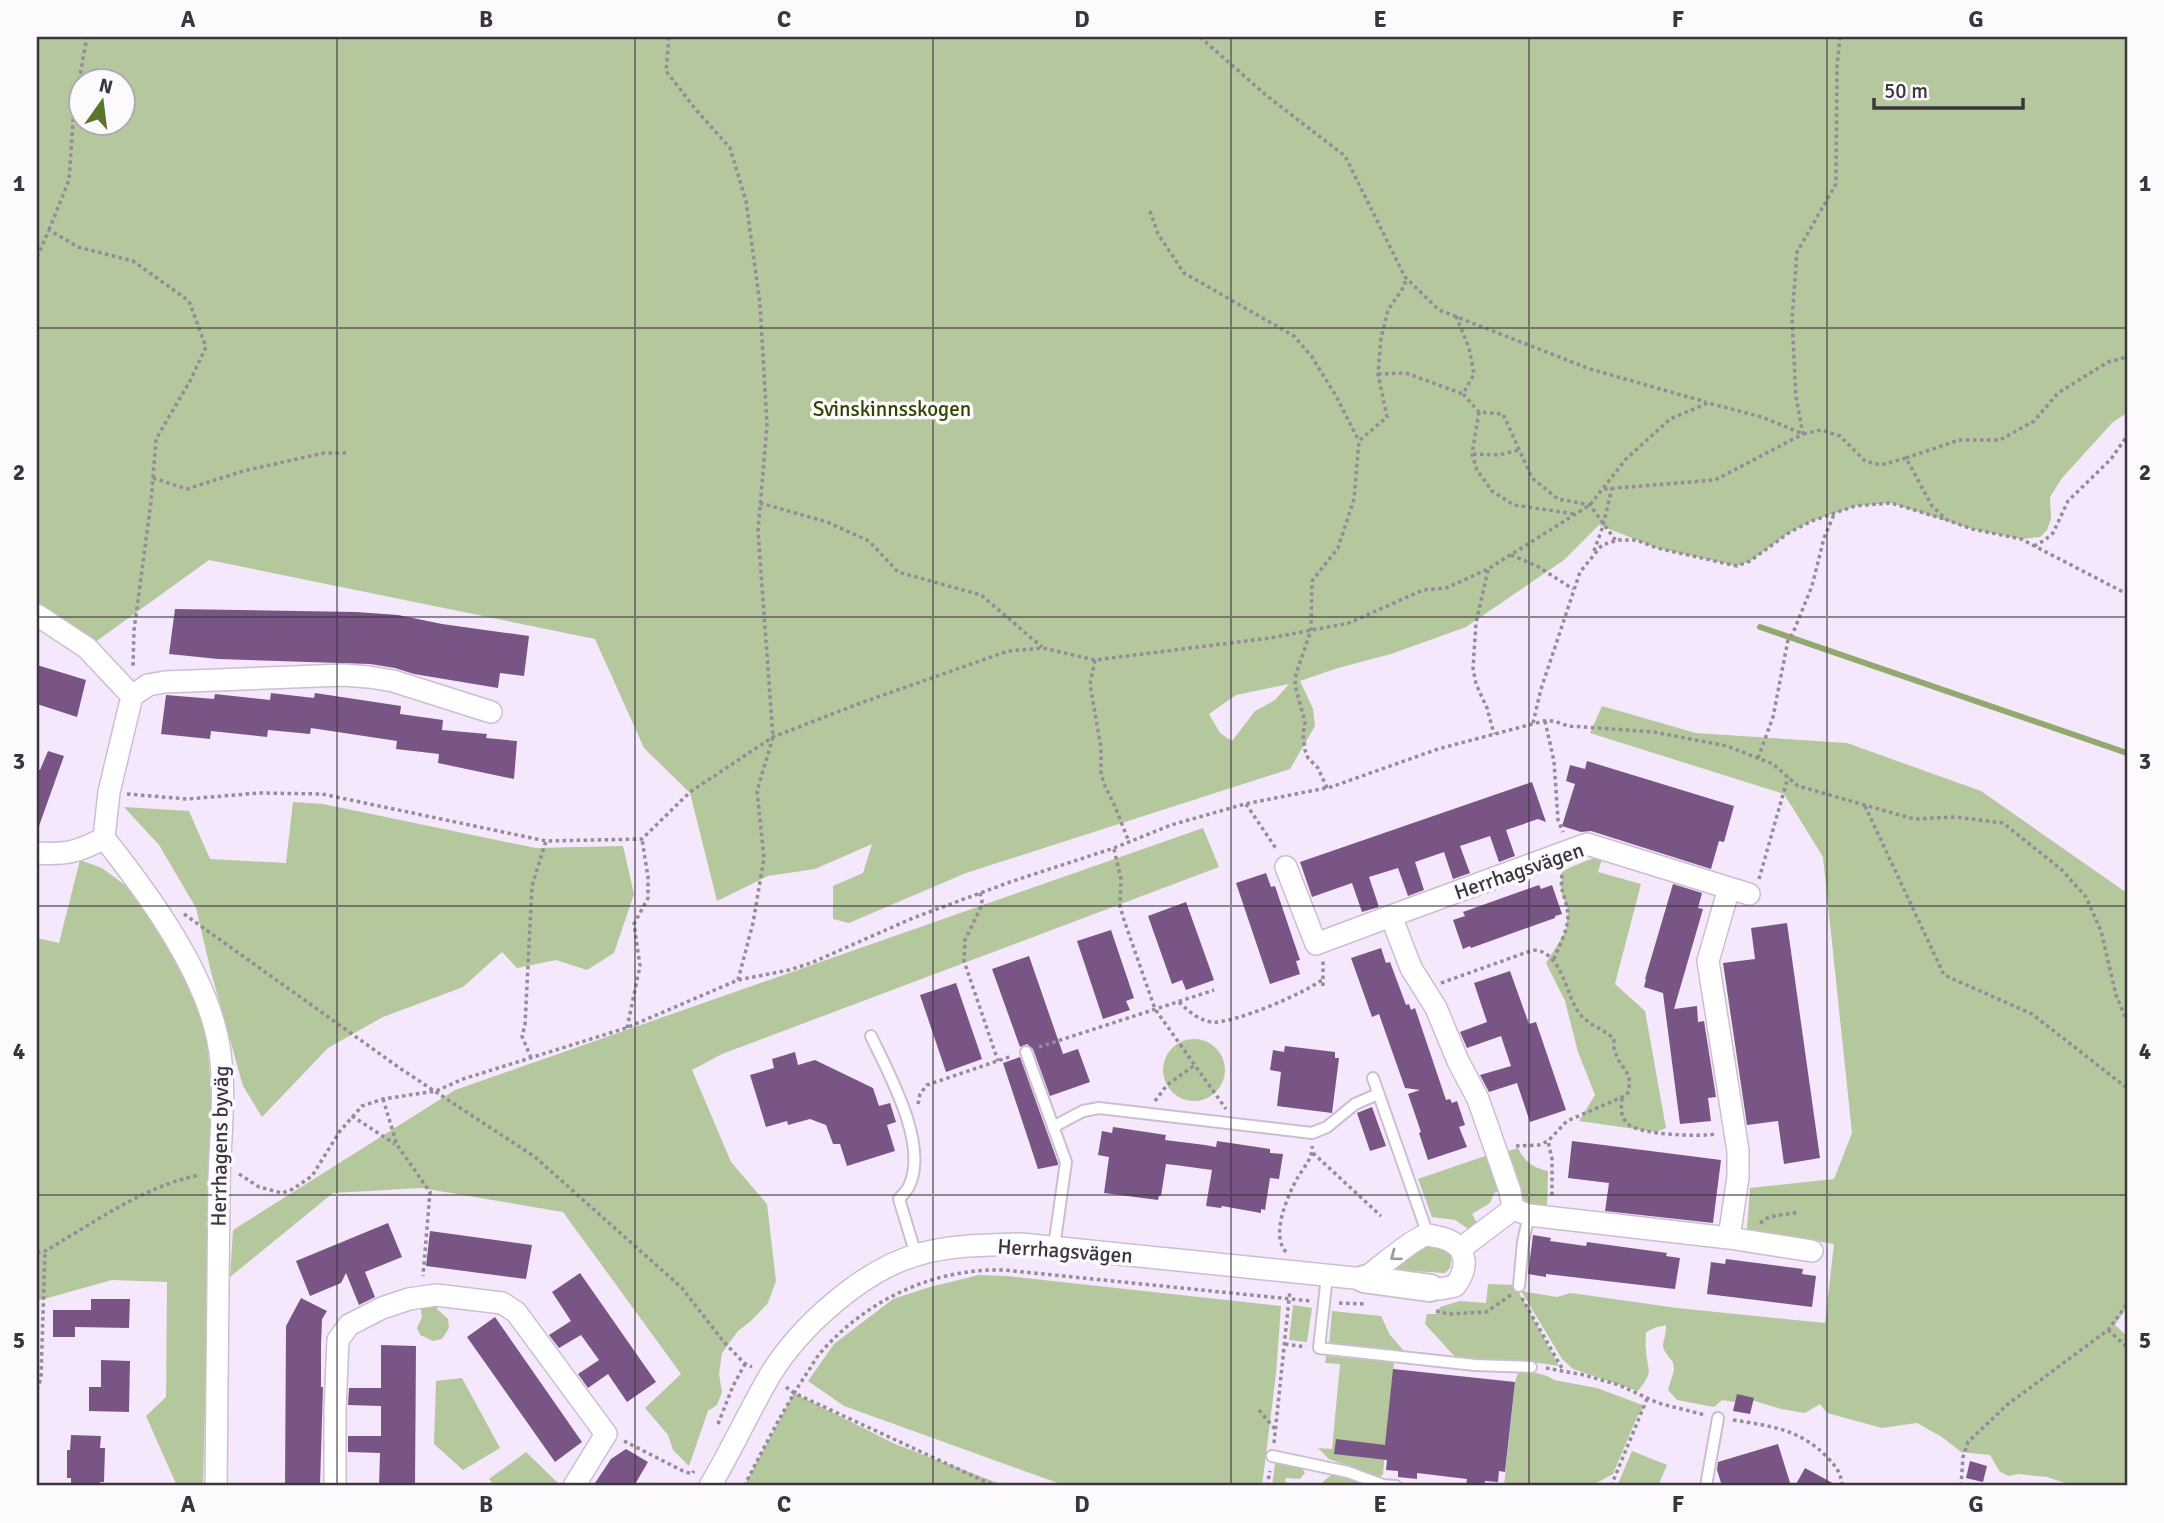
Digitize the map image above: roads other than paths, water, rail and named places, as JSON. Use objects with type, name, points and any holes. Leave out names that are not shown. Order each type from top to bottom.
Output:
[{"type":"street","points":[[37,615],[87,648],[132,696]]},
{"type":"street","points":[[37,853],[61,855],[85,849],[104,838],[109,793],[132,696],[148,685],[165,682],[343,675],[393,681],[491,712]]},
{"type":"street","name":"Herrhagens byväg","points":[[104,838],[137,880],[189,963],[214,1024],[221,1057],[223,1096],[219,1171],[216,1486]]},
{"type":"street","name":"Herrhagsvägen","points":[[1286,867],[1316,944],[1587,844],[1749,894]]},
{"type":"street","points":[[1728,888],[1708,961],[1738,1151],[1738,1177],[1729,1238]]},
{"type":"street","points":[[1391,916],[1411,968],[1436,1007],[1458,1061],[1478,1099],[1510,1191],[1521,1212]]},
{"type":"street","points":[[1364,1279],[1417,1239],[1428,1235],[1447,1238],[1460,1249],[1521,1212],[1812,1251]]},
{"type":"street","name":"Herrhagsvägen","points":[[710,1486],[770,1376],[790,1346],[822,1313],[860,1283],[916,1255],[978,1245],[1021,1244],[1364,1279],[1433,1299],[1440,1289],[1455,1286],[1464,1269],[1464,1258],[1460,1249]]},
{"type":"street","points":[[335,1486],[338,1340],[349,1325],[372,1312],[409,1299],[436,1295],[502,1303],[516,1312],[606,1434],[574,1486]]},
{"type":"lane","points":[[871,1037],[897,1091],[914,1147],[914,1165],[909,1187],[899,1199],[916,1255]]},
{"type":"lane","points":[[1026,1052],[1066,1162],[1054,1247]]},
{"type":"lane","points":[[1373,1078],[1428,1235]]},
{"type":"lane","points":[[1053,1127],[1083,1111],[1099,1108],[1312,1133],[1327,1127],[1355,1104],[1378,1094]]},
{"type":"lane","points":[[1519,1286],[1523,1242],[1521,1212]]},
{"type":"lane","points":[[1327,1276],[1319,1348],[1475,1365],[1531,1367]]},
{"type":"lane","points":[[1706,1486],[1718,1418]]},
{"type":"lane","points":[[1272,1457],[1348,1472],[1383,1485],[1395,1486]]},
{"type":"waterway","points":[[1760,627],[2127,753]]},
{"type":"park label","name":"Svinskinnsskogen","points":[[892,409]]}]
